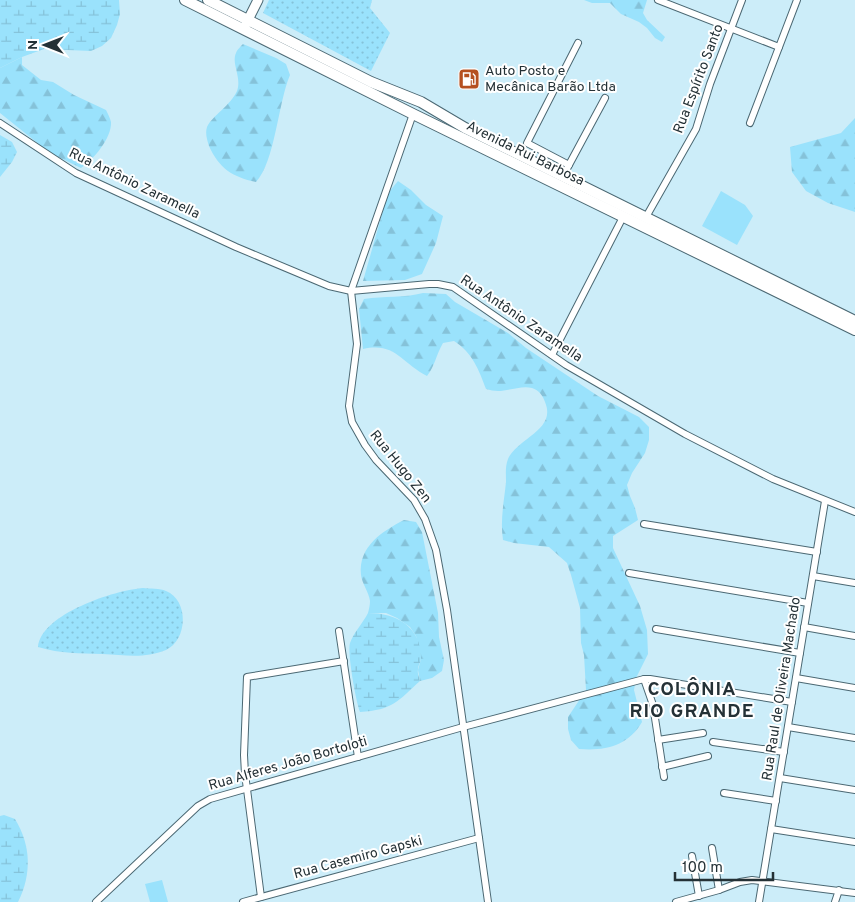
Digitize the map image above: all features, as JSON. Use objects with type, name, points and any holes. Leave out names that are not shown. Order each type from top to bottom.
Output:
[{"type":"main road","name":"Avenida Rui Barbosa","points":[[185,0],[246,24],[371,82],[419,101],[449,119],[855,321]]},
{"type":"main road","name":"Avenida Rui Barbosa","points":[[208,0],[246,24],[412,113],[855,330]]},
{"type":"main road","points":[[246,24],[258,0]]},
{"type":"main road","points":[[412,113],[408,108],[409,102],[419,101]]},
{"type":"street","points":[[658,0],[780,47]]},
{"type":"street","name":"Rua Espírito Santo","points":[[646,217],[696,129],[710,84],[742,0]]},
{"type":"street","points":[[750,123],[797,0]]},
{"type":"street","points":[[569,165],[527,143],[578,43]]},
{"type":"street","points":[[563,176],[604,98]]},
{"type":"street","name":"Rua Hugo Zen","points":[[412,113],[351,291],[357,344],[349,413],[358,433],[371,453],[414,500],[431,534],[443,587],[488,902]]},
{"type":"street","name":"Rua Antônio Zaramella","points":[[0,123],[76,173],[265,260],[329,286],[351,291],[429,284],[453,287],[578,372],[717,452],[772,479],[855,512]]},
{"type":"street","points":[[552,355],[623,218]]},
{"type":"street","name":"Rua Raul de Oliveira Machado","points":[[759,902],[825,501]]},
{"type":"street","points":[[644,524],[817,552]]},
{"type":"street","points":[[630,573],[808,603]]},
{"type":"street","points":[[813,576],[855,583]]},
{"type":"street","points":[[804,628],[855,636]]},
{"type":"street","points":[[656,629],[800,653]]},
{"type":"street","points":[[339,631],[358,757]]},
{"type":"street","points":[[261,897],[246,789],[244,755],[248,677],[344,661]]},
{"type":"street","points":[[796,678],[855,688]]},
{"type":"street","points":[[664,777],[651,697],[644,679],[792,702]]},
{"type":"street","name":"Rua Alferes João Bortoloti","points":[[96,902],[198,806],[210,799],[463,727],[644,679]]},
{"type":"street","points":[[788,727],[855,738]]},
{"type":"street","points":[[658,740],[703,733]]},
{"type":"street","points":[[713,742],[784,752]]},
{"type":"street","points":[[662,767],[708,756]]},
{"type":"street","points":[[780,778],[855,790]]},
{"type":"street","points":[[724,793],[776,801]]},
{"type":"street","points":[[771,829],[855,842]]},
{"type":"street","name":"Rua Casemiro Gapski","points":[[243,902],[478,838]]},
{"type":"street","points":[[712,848],[719,890]]},
{"type":"street","points":[[692,856],[698,896]]},
{"type":"street","points":[[676,902],[719,890],[745,880],[763,880],[855,893]]},
{"type":"street","points":[[835,902],[839,890]]},
{"type":"green space","points":[[0,0],[119,0],[120,14],[111,38],[102,46],[91,51],[44,49],[0,68]]},
{"type":"green space","points":[[269,0],[372,0],[370,8],[390,33],[371,71],[263,13]]},
{"type":"green space","points":[[584,0],[647,0],[643,13],[647,20],[665,37],[662,42],[655,38],[647,28],[621,14],[610,3],[592,3]]},
{"type":"green space","points":[[243,44],[286,64],[290,75],[268,161],[256,182],[233,174],[222,166],[209,146],[206,134],[209,123],[237,91],[238,81],[235,57]]},
{"type":"green space","points":[[22,57],[22,65],[41,80],[53,82],[74,95],[106,110],[111,122],[108,135],[96,154],[81,168],[50,153],[0,113],[0,68]]},
{"type":"green space","points":[[855,118],[855,212],[828,203],[806,191],[792,172],[790,147],[841,133]]},
{"type":"green space","points":[[0,135],[12,142],[17,152],[0,177]]},
{"type":"green space","points":[[398,181],[411,190],[426,205],[443,216],[436,243],[422,274],[405,280],[363,281],[388,193]]},
{"type":"green space","points":[[721,191],[745,205],[753,216],[737,245],[702,226]]},
{"type":"green space","points":[[423,293],[446,294],[455,302],[508,333],[526,348],[598,396],[639,417],[649,427],[649,440],[645,453],[632,473],[627,485],[638,520],[613,536],[613,548],[640,606],[647,630],[648,654],[636,678],[634,690],[642,722],[630,737],[623,742],[607,748],[579,749],[571,740],[568,729],[568,717],[586,690],[584,655],[581,643],[580,608],[567,563],[549,547],[503,540],[502,518],[507,462],[519,445],[541,427],[546,420],[547,412],[542,395],[537,390],[528,387],[498,391],[486,389],[478,368],[466,350],[454,341],[443,343],[427,376],[391,351],[383,348],[363,349],[359,309],[364,299],[409,296]]},
{"type":"green space","points":[[404,520],[416,522],[422,532],[438,613],[439,637],[444,660],[442,671],[432,678],[420,681],[418,670],[421,659],[416,636],[410,627],[397,618],[386,613],[368,613],[370,601],[361,575],[361,565],[364,556],[373,541],[388,529]]},
{"type":"green space","points":[[143,588],[166,591],[174,596],[182,611],[182,629],[179,638],[166,650],[150,655],[134,656],[70,653],[38,647],[42,635],[65,614],[115,593]]},
{"type":"green space","points":[[368,613],[397,619],[412,630],[417,637],[420,647],[421,658],[418,672],[420,681],[388,707],[360,712],[352,677],[349,648],[352,639]]},
{"type":"green space","points":[[4,815],[15,819],[27,849],[26,881],[18,902],[0,902],[0,816]]},
{"type":"green space","points":[[162,880],[168,902],[150,902],[145,884]]},
{"type":"place","name":"Auto Posto e Mecânica Barão Ltda","points":[[469,79]]},
{"type":"district","name":"COLÔNIA RIO GRANDE","points":[[692,701]]}]
